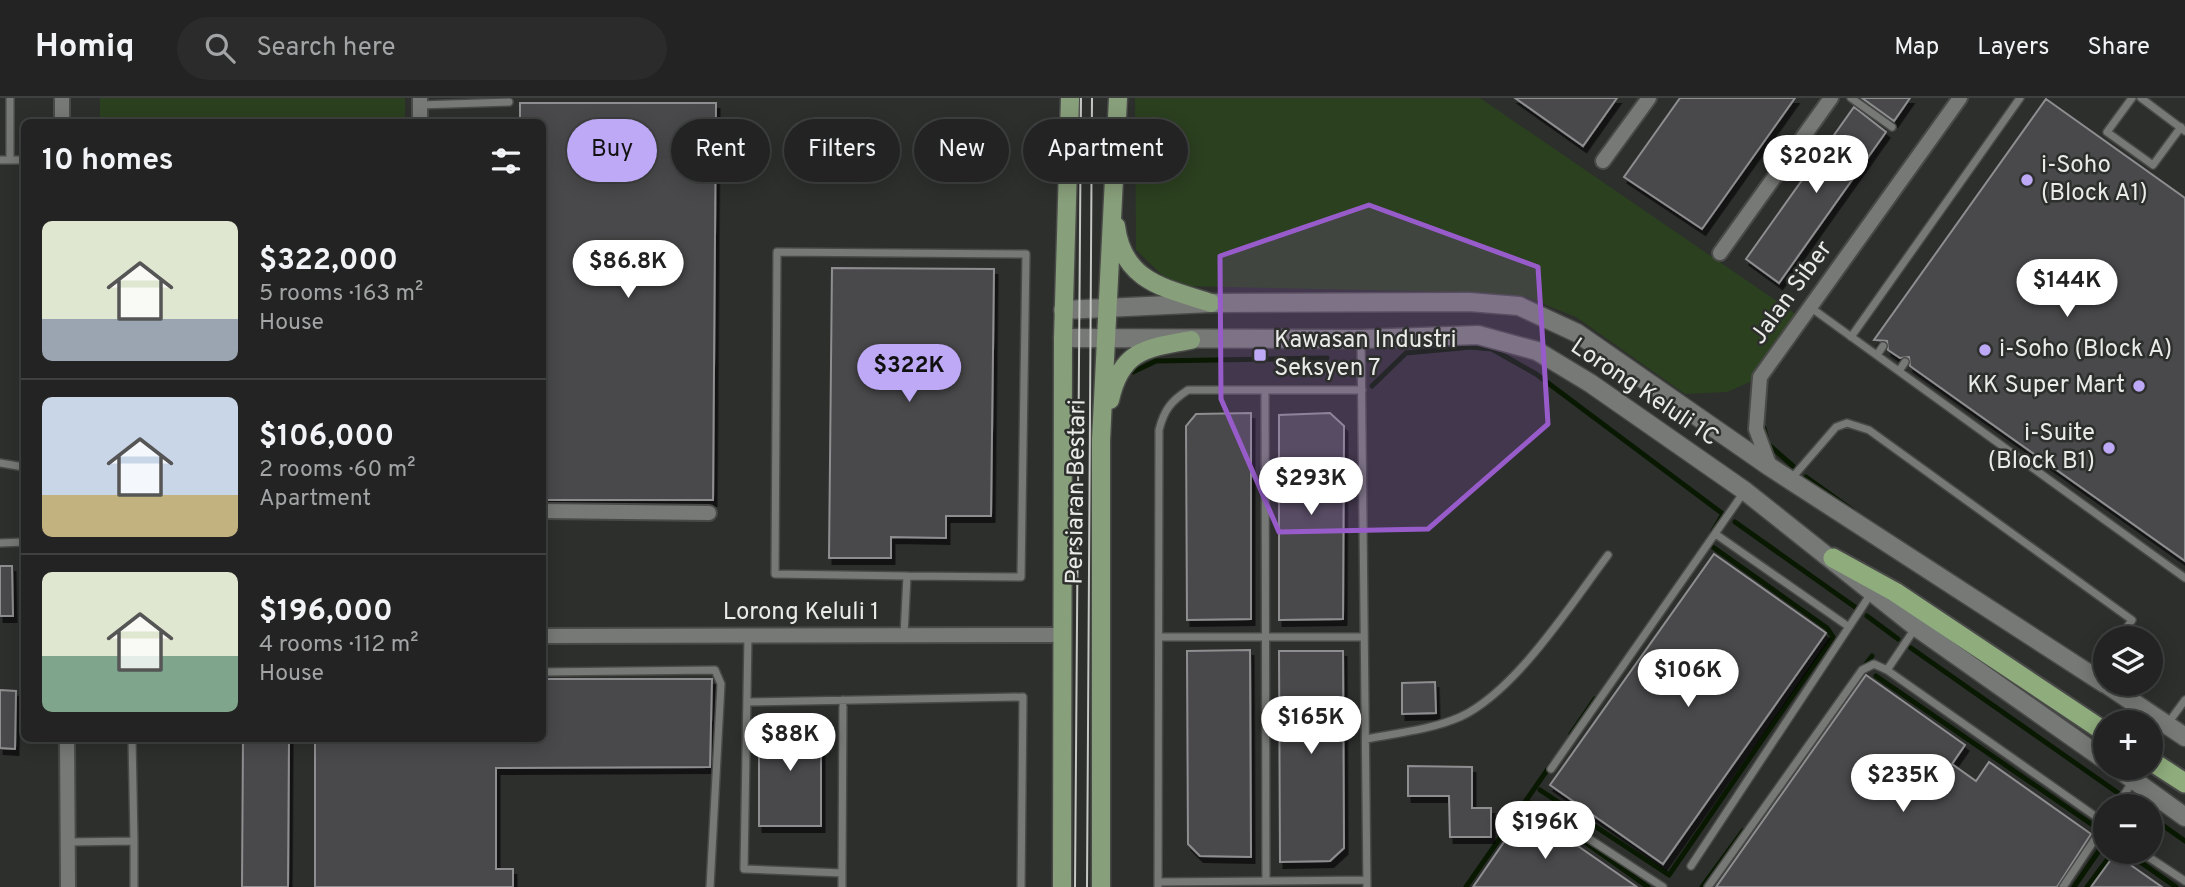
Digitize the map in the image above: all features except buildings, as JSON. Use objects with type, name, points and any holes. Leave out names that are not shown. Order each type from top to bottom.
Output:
[{"type":"highway","points":[[1833,558],[1895,592],[2093,724]]},
{"type":"highway","points":[[2163,769],[2185,783]]},
{"type":"main road","name":"Persiaran Bestari","points":[[1062,887],[1060,635],[1063,310],[1070,98]]},
{"type":"main road","name":"Persiaran Bestari","points":[[1101,887],[1101,440],[1118,98]]},
{"type":"main road","points":[[1113,184],[1118,242],[1130,264],[1153,284],[1210,303]]},
{"type":"main road","points":[[1101,440],[1113,384],[1128,359],[1147,348],[1191,340]]},
{"type":"street","points":[[62,98],[62,119]]},
{"type":"street","points":[[1603,162],[1649,98]]},
{"type":"street","points":[[1720,253],[1831,98]]},
{"type":"street","name":"Jalan Siber","points":[[1770,467],[1756,429],[1760,377],[1959,98]]},
{"type":"street","name":"Lorong Keluli 1C","points":[[1063,310],[1210,303],[1469,302],[1519,306],[1577,333],[1770,467],[2093,676]]},
{"type":"street","name":"Lorong Keluli 1C","points":[[1063,338],[1361,339],[1478,335],[1537,351],[1590,383],[1745,491],[1833,558],[1916,627],[2093,752]]},
{"type":"street","points":[[546,511],[709,513]]},
{"type":"street","name":"Lorong Keluli 1","points":[[546,636],[1060,635]]},
{"type":"street","name":"Lorong Keluli 1C","points":[[2123,696],[2185,737]]},
{"type":"street","points":[[67,742],[68,887]]},
{"type":"street","points":[[2134,780],[2185,817]]},
{"type":"lane","points":[[10,98],[10,160]]},
{"type":"lane","points":[[1851,98],[1892,127]]},
{"type":"lane","points":[[1851,337],[2020,98]]},
{"type":"lane","points":[[2132,98],[2107,132],[2153,165],[2183,129],[2141,98]]},
{"type":"lane","points":[[420,102],[509,102]]},
{"type":"lane","points":[[0,160],[21,160]]},
{"type":"lane","points":[[778,252],[1026,254],[1021,576],[907,576],[775,574],[778,252]]},
{"type":"lane","points":[[1810,307],[2185,578]]},
{"type":"lane","points":[[1361,339],[1362,390],[1364,637],[1366,739],[1367,883],[1266,881],[1158,884],[1161,637],[1159,430],[1164,412],[1173,400],[1188,390],[1362,390]]},
{"type":"lane","points":[[1877,355],[1883,346]]},
{"type":"lane","points":[[1899,371],[1905,362]]},
{"type":"lane","points":[[1265,390],[1266,881]]},
{"type":"lane","points":[[1790,480],[1836,427],[1847,423],[1869,430],[2132,620],[2128,626]]},
{"type":"lane","points":[[0,463],[21,466]]},
{"type":"lane","points":[[1551,769],[1717,535],[1745,491]]},
{"type":"lane","points":[[1717,535],[1849,627]]},
{"type":"lane","points":[[0,543],[21,542]]},
{"type":"lane","points":[[1366,739],[1430,728],[1462,716],[1495,692],[1532,655],[1608,555]]},
{"type":"lane","points":[[904,635],[907,576]]},
{"type":"lane","points":[[1690,866],[1873,590]]},
{"type":"lane","points":[[1886,670],[1916,627]]},
{"type":"lane","points":[[748,636],[744,869],[842,873]]},
{"type":"lane","points":[[1161,637],[1364,637]]},
{"type":"lane","points":[[1708,887],[1862,670],[1874,664],[2093,815]]},
{"type":"lane","points":[[546,672],[715,670],[721,684],[710,887]]},
{"type":"lane","points":[[747,702],[1023,697],[1021,887]]},
{"type":"lane","points":[[842,887],[843,700]]},
{"type":"lane","points":[[2166,726],[2185,700]]},
{"type":"lane","points":[[132,742],[134,887]]},
{"type":"lane","points":[[2125,794],[2134,780]]},
{"type":"lane","points":[[1548,812],[1662,887]]},
{"type":"lane","points":[[68,842],[134,841]]},
{"type":"lane","points":[[2063,887],[2093,841]]},
{"type":"lane","points":[[2159,864],[2185,881]]},
{"type":"highlighted area","points":[[1369,205],[1538,267],[1548,424],[1428,529],[1279,532],[1221,399],[1220,256]]},
{"type":"green space","points":[[100,98],[405,98],[405,119],[100,119]]},
{"type":"green space","points":[[1135,98],[1480,98],[1797,315],[1750,382],[1727,392],[1685,394],[1576,317],[1526,297],[1456,292],[1184,286],[1164,277],[1136,250],[1136,182],[1188,182],[1188,119],[1135,119]]},
{"type":"waterway","points":[[1372,386],[1406,353],[1471,347],[1492,349],[1536,374],[1723,514],[1713,531]]},
{"type":"waterway","points":[[1133,372],[1156,361],[1327,358]]},
{"type":"waterway","points":[[1764,428],[1768,444],[1793,466]]},
{"type":"waterway","points":[[1806,477],[1852,510]]},
{"type":"waterway","points":[[1735,522],[1855,607]]},
{"type":"waterway","points":[[1540,790],[1669,875],[1833,637],[1827,628],[1710,545]]},
{"type":"waterway","points":[[1867,616],[1898,639]]},
{"type":"waterway","points":[[1911,648],[2118,793]]},
{"type":"waterway","points":[[1863,668],[1872,656]]},
{"type":"waterway","points":[[1876,676],[2093,825]]},
{"type":"waterway","points":[[1571,734],[1595,699]]},
{"type":"waterway","points":[[1466,887],[1552,763]]},
{"type":"waterway","points":[[1530,803],[1648,887]]},
{"type":"waterway","points":[[2163,825],[2185,841]]},
{"type":"waterway","points":[[1702,887],[1743,831]]},
{"type":"waterway","points":[[2074,887],[2093,859]]},
{"type":"waterway","points":[[2087,887],[2104,864]]},
{"type":"waterway","points":[[2143,864],[2176,887]]},
{"type":"tram line","points":[[1075,887],[1081,98]]},
{"type":"tram line","points":[[1087,887],[1092,98]]},
{"type":"place","name":"i-Soho (Block A1)","points":[[2027,180]]},
{"type":"place","name":"i-Soho (Block A)","points":[[1985,350]]},
{"type":"place","name":"Kawasan Industri Seksyen 7","points":[[1260,355]]},
{"type":"place","name":"KK Super Mart","points":[[2139,386]]},
{"type":"place","name":"i-Suite (Block B1)","points":[[2109,448]]}]
